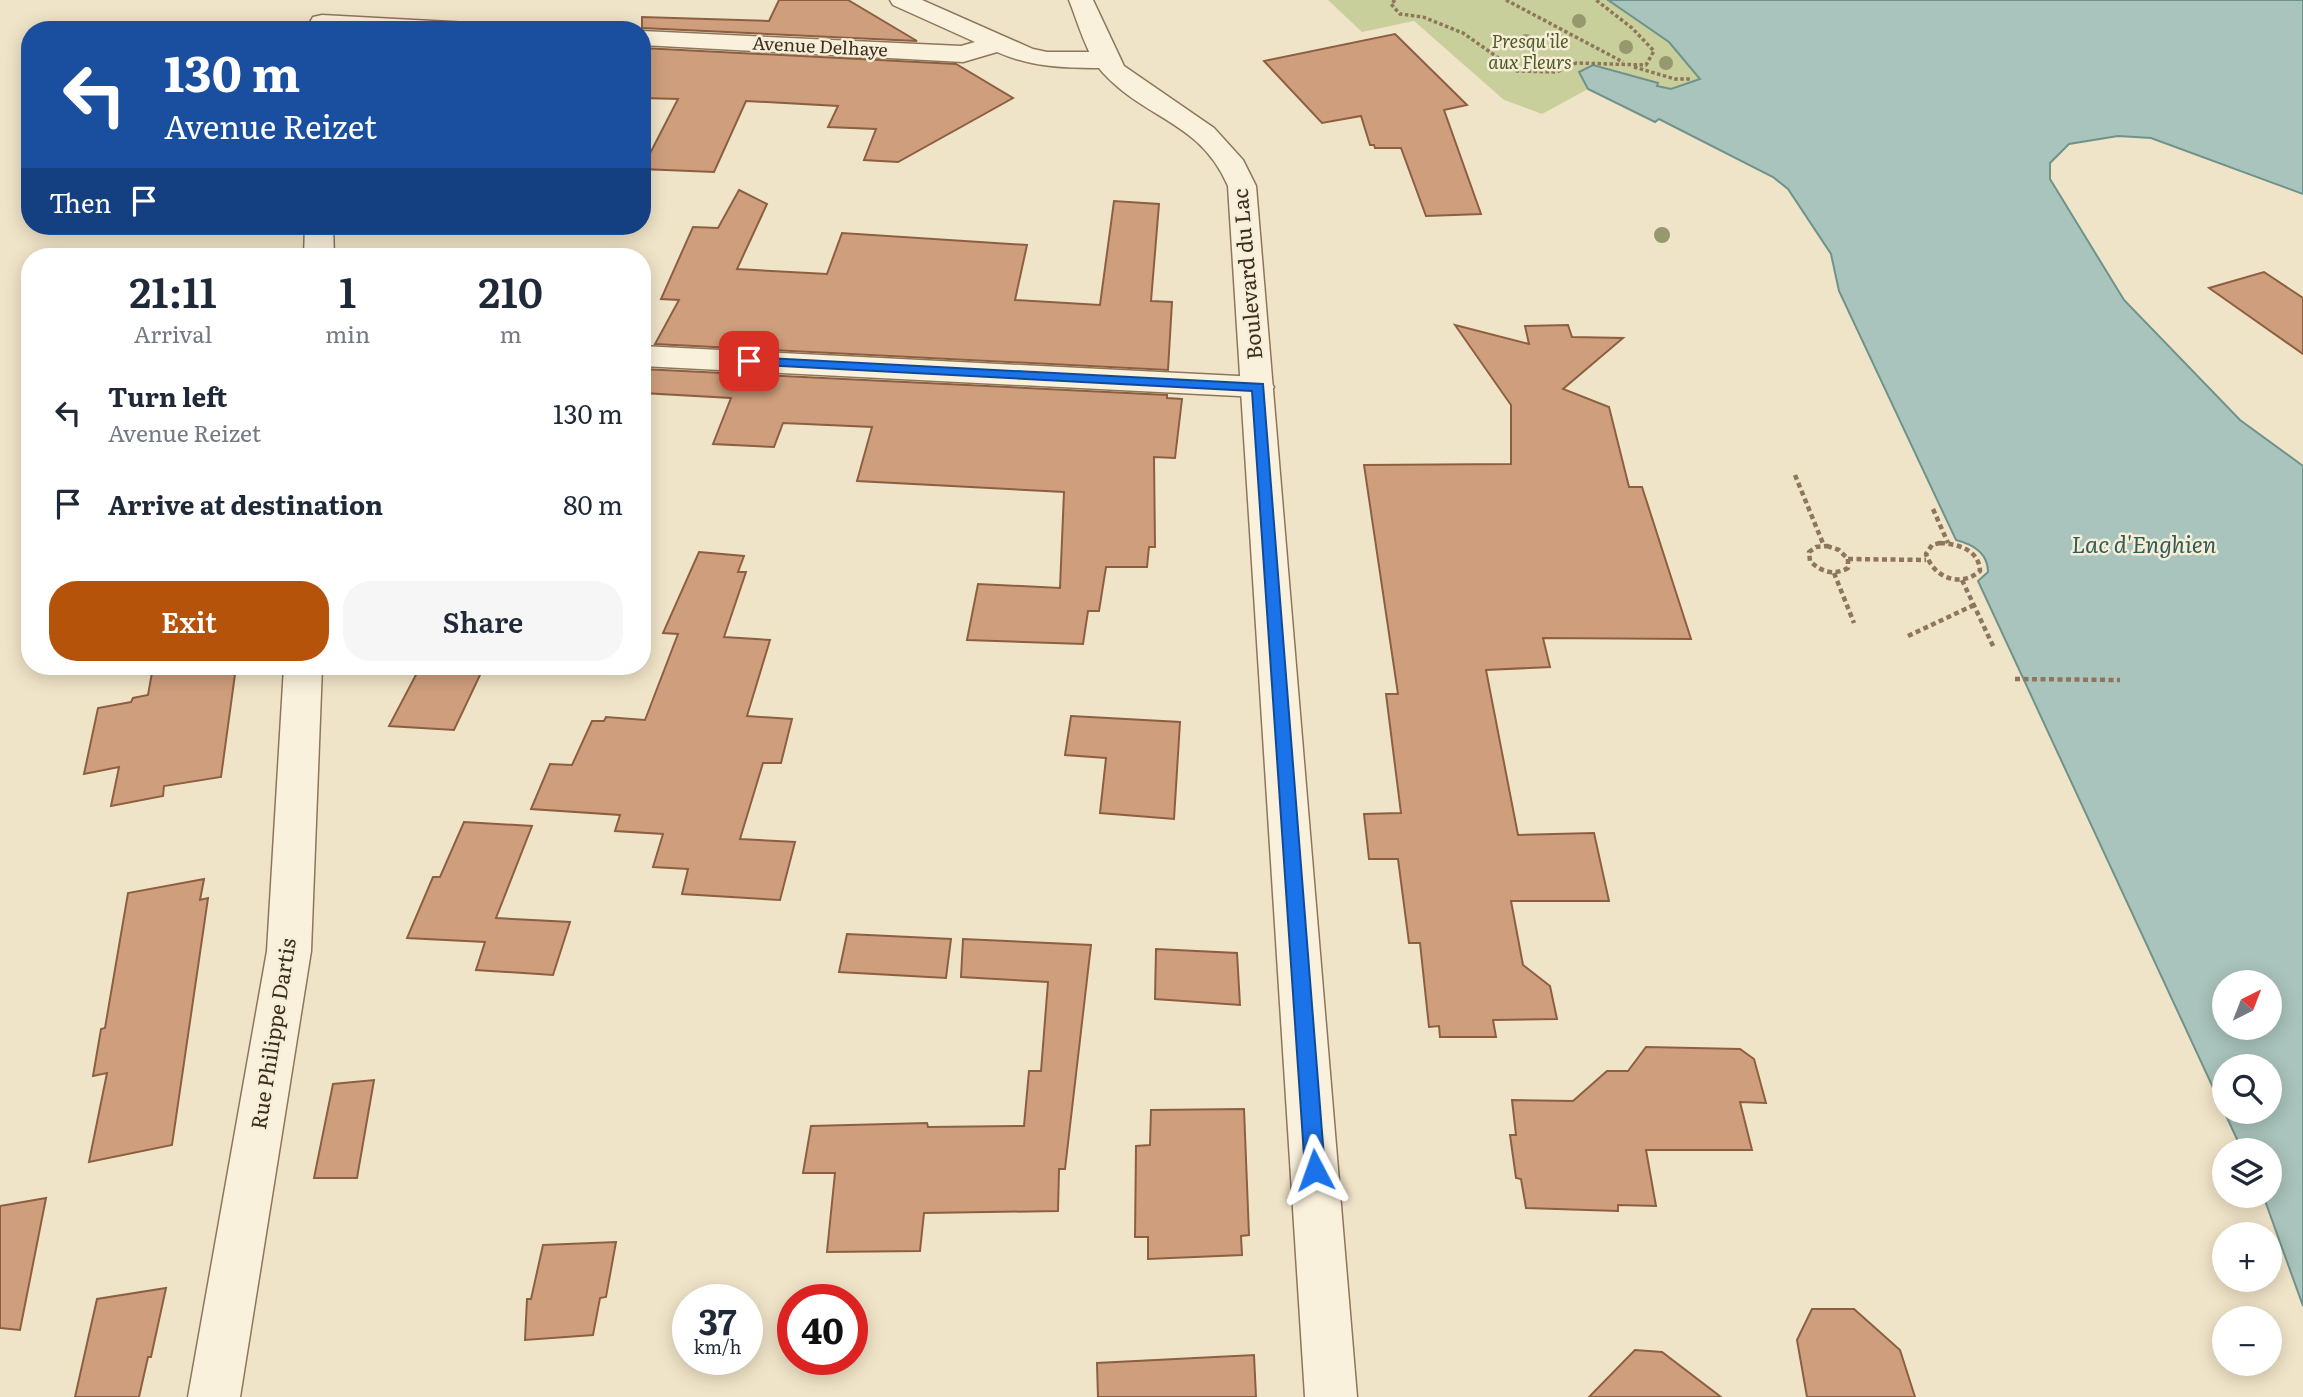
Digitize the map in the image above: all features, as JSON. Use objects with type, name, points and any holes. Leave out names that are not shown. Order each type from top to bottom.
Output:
[{"type":"street","points":[[902,0],[1005,47],[1047,60],[1103,51],[1081,0]]},
{"type":"street","points":[[323,17],[368,21]]},
{"type":"street","name":"Avenue Delhaye","points":[[651,38],[963,54],[1005,47]]},
{"type":"street","name":"Boulevard du Lac","points":[[1103,51],[1132,85],[1213,139],[1232,160],[1238,173],[1244,202],[1331,1397]]},
{"type":"street","points":[[651,356],[1258,387]]},
{"type":"street","name":"Rue Philippe Dartis","points":[[214,1397],[289,951],[303,675]]},
{"type":"path","points":[[1394,0],[1391,4],[1394,10],[1447,25],[1483,44],[1517,71],[1557,72],[1576,64],[1646,65],[1654,51],[1632,28],[1596,0]]},
{"type":"path","points":[[1506,0],[1625,64],[1661,76],[1691,79]]},
{"type":"path","points":[[1795,475],[1824,546]]},
{"type":"path","points":[[1933,509],[1948,543]]},
{"type":"path","points":[[1948,543],[1973,553],[1981,565],[1977,576],[1962,580],[1936,572],[1926,554],[1932,545],[1948,543]]},
{"type":"path","points":[[1848,559],[1848,568],[1835,573],[1819,569],[1810,561],[1809,552],[1824,546],[1839,550],[1848,559],[1927,560]]},
{"type":"path","points":[[1835,573],[1854,623]]},
{"type":"path","points":[[1962,580],[1994,648]]},
{"type":"path","points":[[1908,636],[1974,606]]},
{"type":"path","points":[[2015,679],[2120,680]]},
{"type":"green space","name":"Presqu'ile aux Fleurs","points":[[1328,0],[1608,0],[1669,42],[1701,79],[1671,89],[1592,66],[1579,72],[1588,89],[1542,114],[1504,100],[1414,21],[1362,32]]},
{"type":"water","name":"Lac d'Enghien","points":[[1608,0],[2303,0],[2303,194],[2151,138],[2118,136],[2069,144],[2050,163],[2050,179],[2124,300],[2240,420],[2303,466],[2303,1306],[2282,1248],[2282,1222],[2273,1222],[2268,1208],[2282,1208],[2282,1138],[2236,1138],[2230,1124],[2282,1124],[2282,1054],[2212,1054],[2212,1085],[1978,581],[1988,572],[1985,560],[1973,547],[1956,540],[1839,291],[1831,254],[1788,189],[1773,177],[1659,119],[1655,122],[1588,89],[1579,72],[1593,65],[1671,89],[1700,79],[1669,42]]},
{"type":"building","points":[[779,0],[848,0],[917,41],[651,28],[651,21],[642,21],[642,17],[769,21]]},
{"type":"building","points":[[1395,34],[1467,105],[1444,110],[1481,214],[1426,216],[1401,148],[1375,148],[1370,145],[1361,116],[1322,123],[1264,61]]},
{"type":"building","points":[[651,48],[956,64],[1013,98],[898,162],[864,160],[876,129],[828,127],[838,106],[746,101],[714,172],[651,169],[651,152],[678,99],[651,98]]},
{"type":"building","points":[[739,190],[767,204],[737,269],[827,274],[842,233],[1027,245],[1015,300],[1100,305],[1114,201],[1159,204],[1151,301],[1172,302],[1168,370],[655,344],[679,300],[661,299],[693,227],[718,228]]},
{"type":"building","points":[[2264,272],[2303,298],[2303,354],[2209,288]]},
{"type":"building","points":[[1455,325],[1529,344],[1525,326],[1568,325],[1572,337],[1623,338],[1563,389],[1609,407],[1629,487],[1642,487],[1691,639],[1543,638],[1550,667],[1486,670],[1518,835],[1594,833],[1609,901],[1511,901],[1523,965],[1550,986],[1557,1019],[1493,1020],[1496,1037],[1440,1037],[1439,1026],[1429,1027],[1420,943],[1409,943],[1398,859],[1369,859],[1364,814],[1401,813],[1386,694],[1398,694],[1364,465],[1511,464],[1511,405]]},
{"type":"building","points":[[651,369],[1167,395],[1167,398],[1182,399],[1175,458],[1154,457],[1155,547],[1149,547],[1147,567],[1106,567],[1099,611],[1088,611],[1083,644],[967,640],[978,584],[1060,588],[1064,492],[857,481],[872,427],[783,423],[774,447],[713,444],[731,398],[651,394]]},
{"type":"building","points":[[699,552],[744,556],[738,572],[746,572],[724,637],[770,640],[747,716],[792,719],[781,763],[763,763],[740,839],[795,842],[780,900],[682,894],[688,869],[653,867],[663,834],[615,831],[620,815],[531,809],[550,764],[572,765],[592,721],[604,721],[606,717],[645,720],[678,634],[663,633]]},
{"type":"building","points":[[152,675],[235,675],[221,777],[164,786],[163,796],[111,806],[119,767],[84,774],[98,708],[131,702],[133,698],[148,695]]},
{"type":"building","points":[[416,675],[480,675],[454,730],[389,726]]},
{"type":"building","points":[[1071,716],[1180,722],[1174,819],[1100,813],[1106,758],[1065,755]]},
{"type":"building","points":[[464,822],[532,826],[496,918],[570,922],[553,975],[476,970],[485,942],[407,938],[433,877],[440,877]]},
{"type":"building","points":[[204,879],[200,900],[208,898],[172,1145],[89,1162],[107,1073],[93,1076],[101,1029],[105,1028],[128,893]]},
{"type":"building","points":[[847,934],[951,939],[946,978],[839,972]]},
{"type":"building","points":[[963,939],[1091,945],[1065,1169],[1059,1169],[1058,1211],[924,1213],[920,1251],[827,1252],[835,1173],[803,1173],[811,1126],[927,1123],[928,1127],[1024,1126],[1029,1071],[1041,1071],[1048,982],[961,977]]},
{"type":"building","points":[[1156,949],[1237,953],[1240,1005],[1155,999]]},
{"type":"building","points":[[1646,1047],[1740,1049],[1754,1059],[1766,1103],[1740,1102],[1752,1150],[1646,1150],[1656,1206],[1618,1205],[1618,1211],[1526,1208],[1521,1179],[1516,1178],[1510,1135],[1516,1135],[1512,1100],[1573,1101],[1607,1071],[1628,1071]]},
{"type":"building","points":[[374,1080],[357,1178],[314,1178],[333,1084]]},
{"type":"building","points":[[1244,1109],[1249,1235],[1241,1236],[1242,1255],[1148,1259],[1148,1237],[1135,1237],[1136,1146],[1150,1145],[1151,1110]]},
{"type":"building","points":[[46,1198],[20,1330],[0,1328],[0,1206]]},
{"type":"building","points":[[616,1242],[606,1297],[600,1298],[593,1335],[525,1340],[527,1299],[531,1299],[543,1245]]},
{"type":"building","points":[[166,1288],[139,1397],[75,1397],[97,1299]]},
{"type":"building","points":[[1812,1309],[1854,1309],[1900,1350],[1915,1397],[1807,1397],[1797,1340]]},
{"type":"building","points":[[1635,1350],[1662,1352],[1721,1397],[1589,1397]]},
{"type":"building","points":[[1254,1355],[1256,1397],[1098,1397],[1097,1363]]},
{"type":"route","points":[[749,361],[1258,387],[1315,1170]]}]
